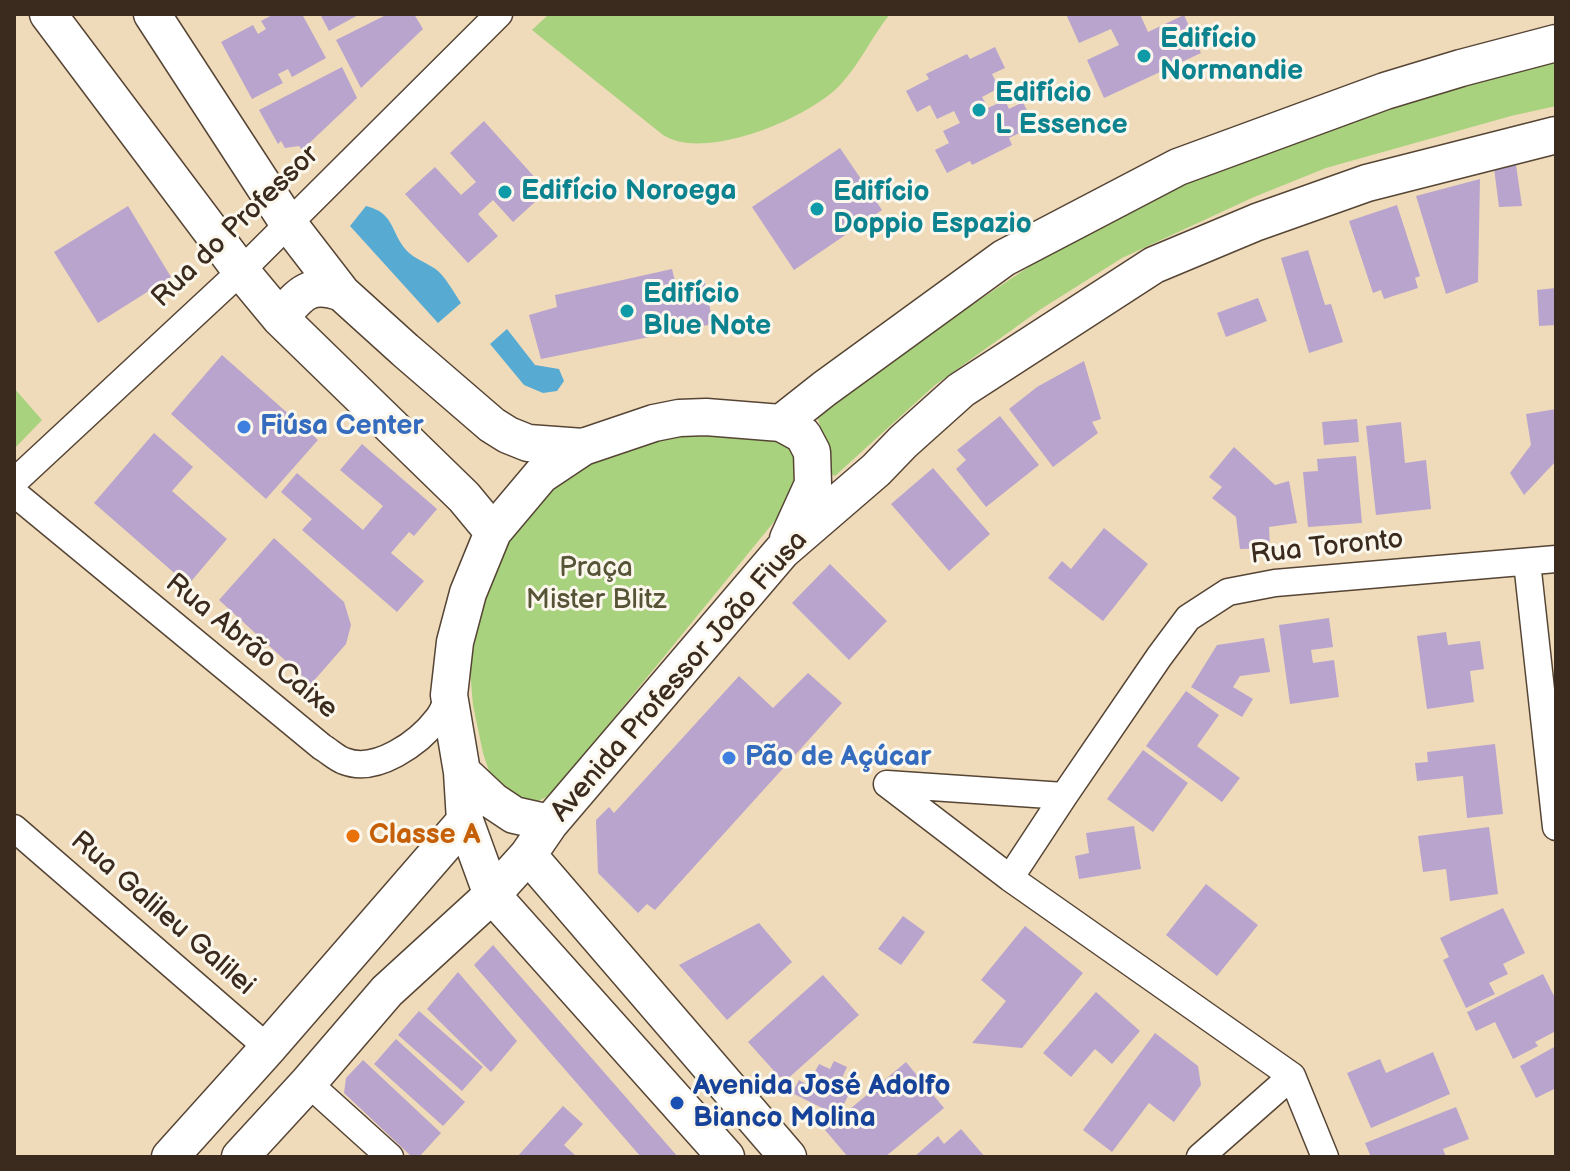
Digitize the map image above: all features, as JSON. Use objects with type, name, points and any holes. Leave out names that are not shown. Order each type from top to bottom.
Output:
[{"type":"main road","points":[[48,14],[241,271],[280,318],[464,497],[493,532]]},
{"type":"main road","points":[[152,14],[288,223],[342,293],[492,425],[528,443],[583,447]]},
{"type":"main road","points":[[781,423],[1004,258],[1178,167],[1385,91],[1556,43]]},
{"type":"main road","name":"Avenida Professor João Fiusa","points":[[240,1157],[387,991],[492,895],[528,855],[550,823],[782,551],[876,470],[961,390],[1154,265],[1270,217],[1367,183],[1556,135]]},
{"type":"main road","points":[[280,318],[295,300],[311,288],[328,288],[342,293]]},
{"type":"main road","points":[[726,1157],[492,895],[465,821],[462,772],[449,695],[455,642],[468,593],[493,532],[541,475],[583,447],[654,423],[679,418],[781,423],[803,435],[812,452],[813,484],[782,551]]},
{"type":"main road","points":[[462,772],[493,801],[514,815],[550,823]]},
{"type":"main road","points":[[170,1157],[465,821]]},
{"type":"main road","points":[[528,855],[788,1157]]},
{"type":"street","name":"Rua do Professor","points":[[14,482],[241,271],[491,17]]},
{"type":"street","name":"Rua Abrão Caixe","points":[[14,493],[322,747],[345,761],[368,764],[400,752],[439,716],[449,695]]},
{"type":"street","name":"Rua Toronto","points":[[1010,878],[1188,618],[1228,592],[1275,583],[1556,559]]},
{"type":"street","points":[[1527,562],[1556,827]]},
{"type":"street","points":[[1064,796],[887,784],[1010,878],[1292,1076],[1325,1157]]},
{"type":"street","name":"Rua Galileu Galilei","points":[[14,828],[268,1048]]},
{"type":"street","points":[[1200,1157],[1292,1076]]},
{"type":"street","points":[[308,1083],[390,1157]]},
{"type":"green space","points":[[549,14],[890,14],[847,77],[825,98],[805,111],[756,132],[704,143],[681,142],[663,135],[532,30]]},
{"type":"green space","points":[[1556,57],[1556,106],[1326,168],[1254,197],[1122,258],[1041,309],[935,385],[835,476],[831,474],[817,416],[966,309],[1091,225],[1260,149],[1404,96]]},
{"type":"green space","points":[[14,388],[42,420],[14,449]]},
{"type":"green space","name":"Praça Mister Blitz","points":[[690,434],[779,441],[792,449],[797,461],[797,482],[782,512],[551,795],[538,801],[521,801],[492,780],[473,705],[470,670],[479,615],[503,549],[554,487],[581,467],[649,440]]},
{"type":"water","points":[[366,206],[387,218],[407,251],[438,271],[461,303],[438,323],[350,226]]},
{"type":"water","points":[[507,329],[535,365],[559,369],[564,381],[557,391],[543,393],[524,385],[490,344]]},
{"type":"building","points":[[274,14],[302,14],[326,58],[292,77],[288,69],[278,74],[283,83],[252,99],[221,42],[253,25],[258,34],[266,29],[261,21]]},
{"type":"building","points":[[320,14],[360,14],[329,31]]},
{"type":"building","points":[[388,14],[414,14],[423,29],[361,88],[336,40]]},
{"type":"building","name":"Edifício Normandie","points":[[1066,14],[1140,14],[1148,32],[1184,15],[1201,53],[1104,98],[1087,60],[1119,45],[1111,29],[1079,43]]},
{"type":"building","name":"Edifício L Essence","points":[[995,47],[1005,68],[992,74],[999,88],[982,97],[988,108],[1005,100],[1009,109],[1023,102],[1034,126],[1009,138],[1012,145],[972,165],[970,161],[947,173],[935,150],[949,143],[943,131],[960,123],[954,111],[937,119],[930,105],[917,112],[906,91],[929,79],[926,74],[967,54],[970,59]]},
{"type":"building","points":[[342,67],[357,98],[302,150],[299,146],[285,148],[281,141],[278,144],[259,110]]},
{"type":"building","name":"Edifício Noroega","points":[[484,121],[547,191],[513,222],[493,200],[478,214],[498,236],[468,263],[405,194],[435,167],[461,195],[476,182],[450,153]]},
{"type":"building","name":"Edifício Doppio Espazio","points":[[840,148],[882,210],[794,270],[752,207]]},
{"type":"building","points":[[1516,165],[1522,206],[1499,207],[1494,168]]},
{"type":"building","points":[[1480,179],[1478,282],[1446,294],[1416,196]]},
{"type":"building","points":[[1397,205],[1420,276],[1415,278],[1418,288],[1384,299],[1381,290],[1373,293],[1349,221]]},
{"type":"building","points":[[128,206],[171,277],[98,323],[54,252]]},
{"type":"building","points":[[1308,250],[1325,305],[1331,304],[1343,342],[1309,353],[1281,258]]},
{"type":"building","name":"Edifício Blue Note","points":[[672,269],[676,285],[704,278],[713,324],[541,359],[529,315],[557,307],[555,295]]},
{"type":"building","points":[[1556,288],[1556,325],[1539,326],[1537,290]]},
{"type":"building","points":[[1258,298],[1267,321],[1226,337],[1217,313]]},
{"type":"building","name":"Fiúsa Center","points":[[222,355],[318,440],[266,499],[171,414]]},
{"type":"building","points":[[1084,361],[1101,419],[1092,422],[1098,433],[1053,467],[1009,409],[1037,387]]},
{"type":"building","points":[[1556,409],[1556,461],[1524,495],[1510,473],[1531,445],[1526,414]]},
{"type":"building","points":[[1000,416],[1039,465],[986,507],[956,469],[966,460],[957,450]]},
{"type":"building","points":[[1357,419],[1359,442],[1324,445],[1322,422]]},
{"type":"building","points":[[1401,422],[1405,463],[1426,460],[1431,509],[1376,515],[1366,426]]},
{"type":"building","name":"Fiúsa Center","points":[[154,433],[193,467],[172,491],[227,539],[188,585],[94,503]]},
{"type":"building","points":[[362,444],[437,509],[414,536],[409,532],[391,553],[424,581],[397,612],[302,530],[312,519],[281,492],[297,473],[363,530],[383,506],[340,470]]},
{"type":"building","points":[[1234,447],[1275,485],[1289,481],[1297,523],[1269,527],[1270,548],[1240,549],[1236,517],[1212,498],[1222,487],[1209,477]]},
{"type":"building","points":[[1356,456],[1362,523],[1308,527],[1303,472],[1318,471],[1317,459]]},
{"type":"building","points":[[933,468],[990,534],[949,571],[891,504]]},
{"type":"building","points":[[1104,528],[1148,564],[1103,621],[1048,578],[1062,561],[1071,569]]},
{"type":"building","points":[[274,538],[344,602],[351,625],[346,644],[311,684],[219,600]]},
{"type":"building","points":[[830,564],[887,621],[849,660],[792,603]]},
{"type":"building","points":[[1329,618],[1333,647],[1311,650],[1313,663],[1334,660],[1339,697],[1290,704],[1279,625]]},
{"type":"building","points":[[1446,632],[1448,645],[1480,641],[1484,669],[1470,671],[1474,702],[1427,709],[1417,636]]},
{"type":"building","points":[[1264,638],[1270,672],[1240,676],[1233,687],[1253,699],[1242,717],[1191,687],[1217,645]]},
{"type":"building","name":"Pão de Açúcar","points":[[808,673],[842,703],[655,910],[647,904],[638,913],[598,873],[596,820],[609,807],[614,813],[739,676],[773,708]]},
{"type":"building","points":[[1186,691],[1219,715],[1197,746],[1240,778],[1222,802],[1146,746]]},
{"type":"building","points":[[1495,744],[1503,814],[1467,818],[1463,776],[1417,781],[1415,763],[1428,762],[1427,752]]},
{"type":"building","points":[[1143,750],[1188,783],[1153,832],[1107,799]]},
{"type":"building","points":[[1134,826],[1141,869],[1079,879],[1075,856],[1089,853],[1086,833]]},
{"type":"building","points":[[1489,827],[1498,894],[1450,901],[1446,869],[1423,872],[1418,836]]},
{"type":"building","points":[[1206,884],[1258,925],[1217,976],[1166,935]]},
{"type":"building","points":[[1503,908],[1525,953],[1503,964],[1508,974],[1489,983],[1495,994],[1466,1008],[1443,960],[1449,957],[1440,938]]},
{"type":"building","points":[[903,916],[925,932],[901,965],[878,949]]},
{"type":"building","points":[[759,923],[792,962],[727,1020],[679,965]]},
{"type":"building","points":[[1025,926],[1083,973],[1022,1048],[972,1043],[1006,1001],[981,980]]},
{"type":"building","points":[[493,945],[678,1157],[641,1157],[474,965]]},
{"type":"building","points":[[458,972],[517,1041],[491,1072],[427,1009]]},
{"type":"building","points":[[1543,974],[1556,1000],[1556,1031],[1535,1042],[1538,1046],[1513,1059],[1495,1022],[1476,1031],[1467,1012]]},
{"type":"building","points":[[823,975],[859,1015],[784,1082],[748,1042]]},
{"type":"building","points":[[1096,992],[1140,1031],[1112,1064],[1095,1049],[1071,1077],[1043,1053]]},
{"type":"building","points":[[419,1011],[483,1067],[462,1091],[398,1035]]},
{"type":"building","points":[[1155,1033],[1198,1066],[1201,1085],[1174,1122],[1149,1103],[1112,1152],[1083,1130]]},
{"type":"building","points":[[396,1039],[465,1102],[443,1126],[374,1064]]},
{"type":"building","points":[[1556,1046],[1556,1088],[1536,1098],[1520,1066]]},
{"type":"building","points":[[1433,1052],[1450,1094],[1371,1128],[1347,1073],[1380,1059],[1386,1073]]},
{"type":"building","points":[[363,1060],[441,1133],[419,1157],[412,1157],[344,1093],[346,1078]]},
{"type":"building","points":[[834,1061],[847,1067],[842,1078],[854,1084],[838,1116],[792,1093],[799,1080],[808,1085],[819,1064],[830,1069]]},
{"type":"building","points":[[906,1062],[944,1108],[885,1157],[848,1157],[825,1130]]},
{"type":"building","points":[[563,1106],[583,1124],[564,1145],[577,1157],[517,1157]]},
{"type":"building","points":[[1456,1107],[1469,1139],[1443,1149],[1446,1157],[1371,1157],[1365,1143]]},
{"type":"building","points":[[961,1129],[985,1157],[914,1157],[938,1136],[944,1144]]},
{"type":"place","name":"Edifício Normandie","points":[[1144,56]]},
{"type":"place","name":"Edifício L Essence","points":[[979,110]]},
{"type":"place","name":"Edifício Noroega","points":[[505,192]]},
{"type":"place","name":"Edifício Doppio Espazio","points":[[817,209]]},
{"type":"place","name":"Edifício Blue Note","points":[[627,311]]},
{"type":"place","name":"Fiúsa Center","points":[[244,427]]},
{"type":"place","name":"Pão de Açúcar","points":[[729,758]]},
{"type":"place","name":"Classe A","points":[[353,836]]},
{"type":"place","name":"Avenida José Adolfo Bianco Molina","points":[[677,1103]]}]
